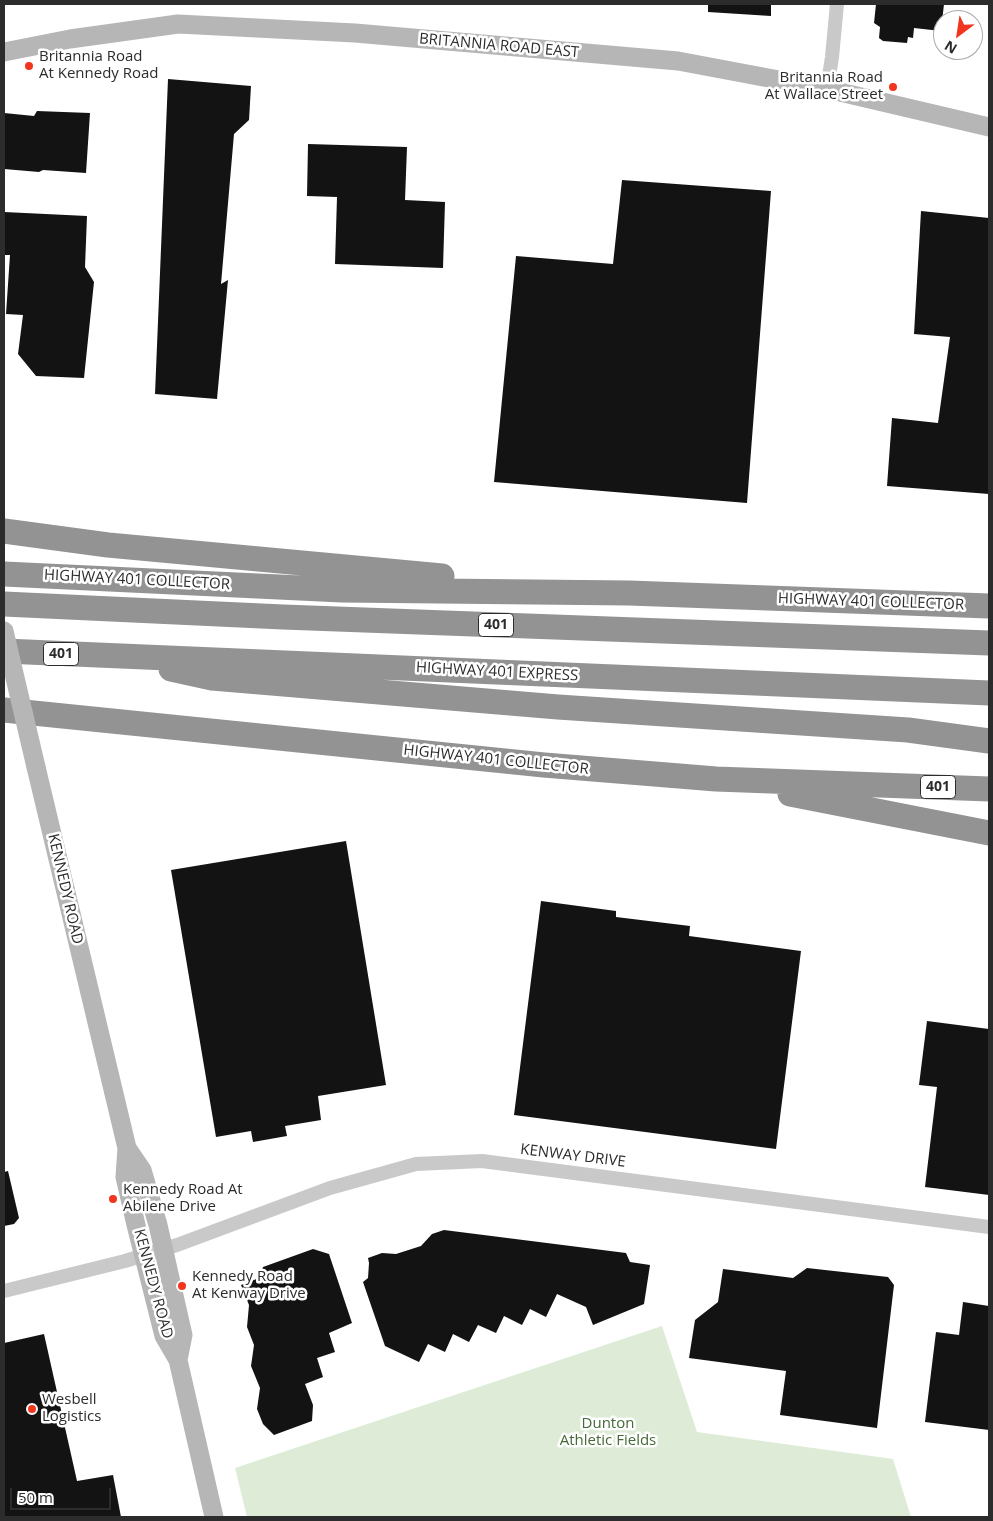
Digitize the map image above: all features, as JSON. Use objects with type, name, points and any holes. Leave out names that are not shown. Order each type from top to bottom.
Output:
[{"type":"highway","points":[[4,531],[108,545],[629,593]]},
{"type":"highway","name":"HIGHWAY 401 COLLECTOR","points":[[4,574],[342,590],[629,593],[989,606]]},
{"type":"highway","name":"401","points":[[4,604],[273,617],[989,643]]},
{"type":"highway","name":"HIGHWAY 401 EXPRESS","points":[[4,651],[989,693]]},
{"type":"highway","points":[[118,656],[212,678],[558,707],[908,730],[989,741]]},
{"type":"highway","name":"HIGHWAY 401 COLLECTOR","points":[[4,710],[544,765],[716,779],[989,789]]},
{"type":"highway","points":[[716,779],[989,833]]},
{"type":"main road","name":"BRITANNIA ROAD EAST","points":[[4,52],[78,38],[187,24],[345,33],[678,61],[827,89],[989,126]]},
{"type":"main road","name":"KENNEDY ROAD","points":[[4,631],[127,1148],[126,1177],[144,1255],[164,1336],[178,1360],[214,1517]]},
{"type":"main road","name":"KENNEDY ROAD","points":[[127,1148],[142,1170],[163,1249],[182,1335],[178,1360]]},
{"type":"street","points":[[827,89],[837,4]]},
{"type":"street","name":"KENWAY DRIVE","points":[[4,1291],[144,1255],[330,1188],[416,1164],[482,1161],[989,1227]]},
{"type":"green space","name":"Dunton Athletic Fields","points":[[662,1326],[697,1432],[893,1459],[911,1517],[247,1517],[235,1468]]},
{"type":"building","points":[[708,4],[771,4],[771,16],[708,12]]},
{"type":"building","points":[[876,4],[944,4],[943,10],[933,10],[933,30],[914,28],[913,38],[908,37],[907,43],[883,41],[879,38],[880,27],[874,23]]},
{"type":"building","points":[[168,79],[251,86],[249,120],[234,134],[221,284],[228,280],[217,399],[155,394]]},
{"type":"building","points":[[37,111],[90,113],[86,173],[4,169],[4,113],[34,116]]},
{"type":"building","points":[[308,144],[407,147],[405,200],[445,202],[443,268],[335,264],[337,197],[307,196]]},
{"type":"building","points":[[622,180],[771,191],[747,503],[494,482],[516,256],[613,264]]},
{"type":"building","points":[[921,211],[989,218],[989,494],[887,486],[892,418],[938,423],[950,337],[914,334]]},
{"type":"building","points":[[4,212],[87,216],[85,267],[94,282],[84,378],[36,376],[18,354],[23,315],[6,314],[10,255],[4,255]]},
{"type":"building","points":[[346,841],[386,1085],[318,1096],[321,1120],[285,1126],[287,1136],[253,1142],[251,1131],[216,1137],[171,870]]},
{"type":"building","points":[[541,901],[616,911],[616,917],[690,926],[689,936],[801,951],[776,1149],[514,1115]]},
{"type":"building","points":[[927,1021],[989,1029],[989,1195],[925,1187],[937,1087],[919,1085]]},
{"type":"building","points":[[8,1171],[19,1218],[14,1224],[4,1226],[4,1172]]},
{"type":"building","points":[[444,1230],[626,1253],[630,1262],[650,1265],[644,1304],[593,1325],[586,1307],[557,1294],[546,1317],[530,1309],[522,1325],[504,1316],[496,1333],[478,1325],[469,1342],[453,1334],[445,1352],[428,1344],[419,1362],[385,1346],[363,1282],[368,1278],[368,1258],[382,1253],[396,1254],[421,1246],[432,1234]]},
{"type":"building","points":[[313,1249],[329,1254],[352,1323],[329,1333],[335,1352],[317,1358],[323,1377],[305,1384],[313,1405],[312,1421],[274,1435],[263,1424],[257,1409],[260,1388],[251,1366],[254,1345],[247,1327],[249,1305],[241,1285],[259,1278],[263,1267]]},
{"type":"building","points":[[807,1268],[888,1277],[894,1285],[877,1428],[780,1415],[786,1371],[689,1358],[695,1320],[718,1302],[723,1269],[793,1278]]},
{"type":"building","points":[[963,1302],[989,1306],[989,1430],[925,1422],[936,1332],[959,1335]]},
{"type":"building","name":"Wesbell Logistics","points":[[44,1334],[77,1481],[113,1475],[121,1517],[4,1517],[4,1343]]},
{"type":"place","name":"Britannia Road At Kennedy Road","points":[[29,66]]},
{"type":"place","name":"Britannia Road At Wallace Street","points":[[893,87]]},
{"type":"place","name":"Kennedy Road At Abilene Drive","points":[[113,1199]]},
{"type":"place","name":"Kennedy Road At Kenway Drive","points":[[182,1286]]},
{"type":"place","name":"Wesbell Logistics","points":[[32,1409]]}]
